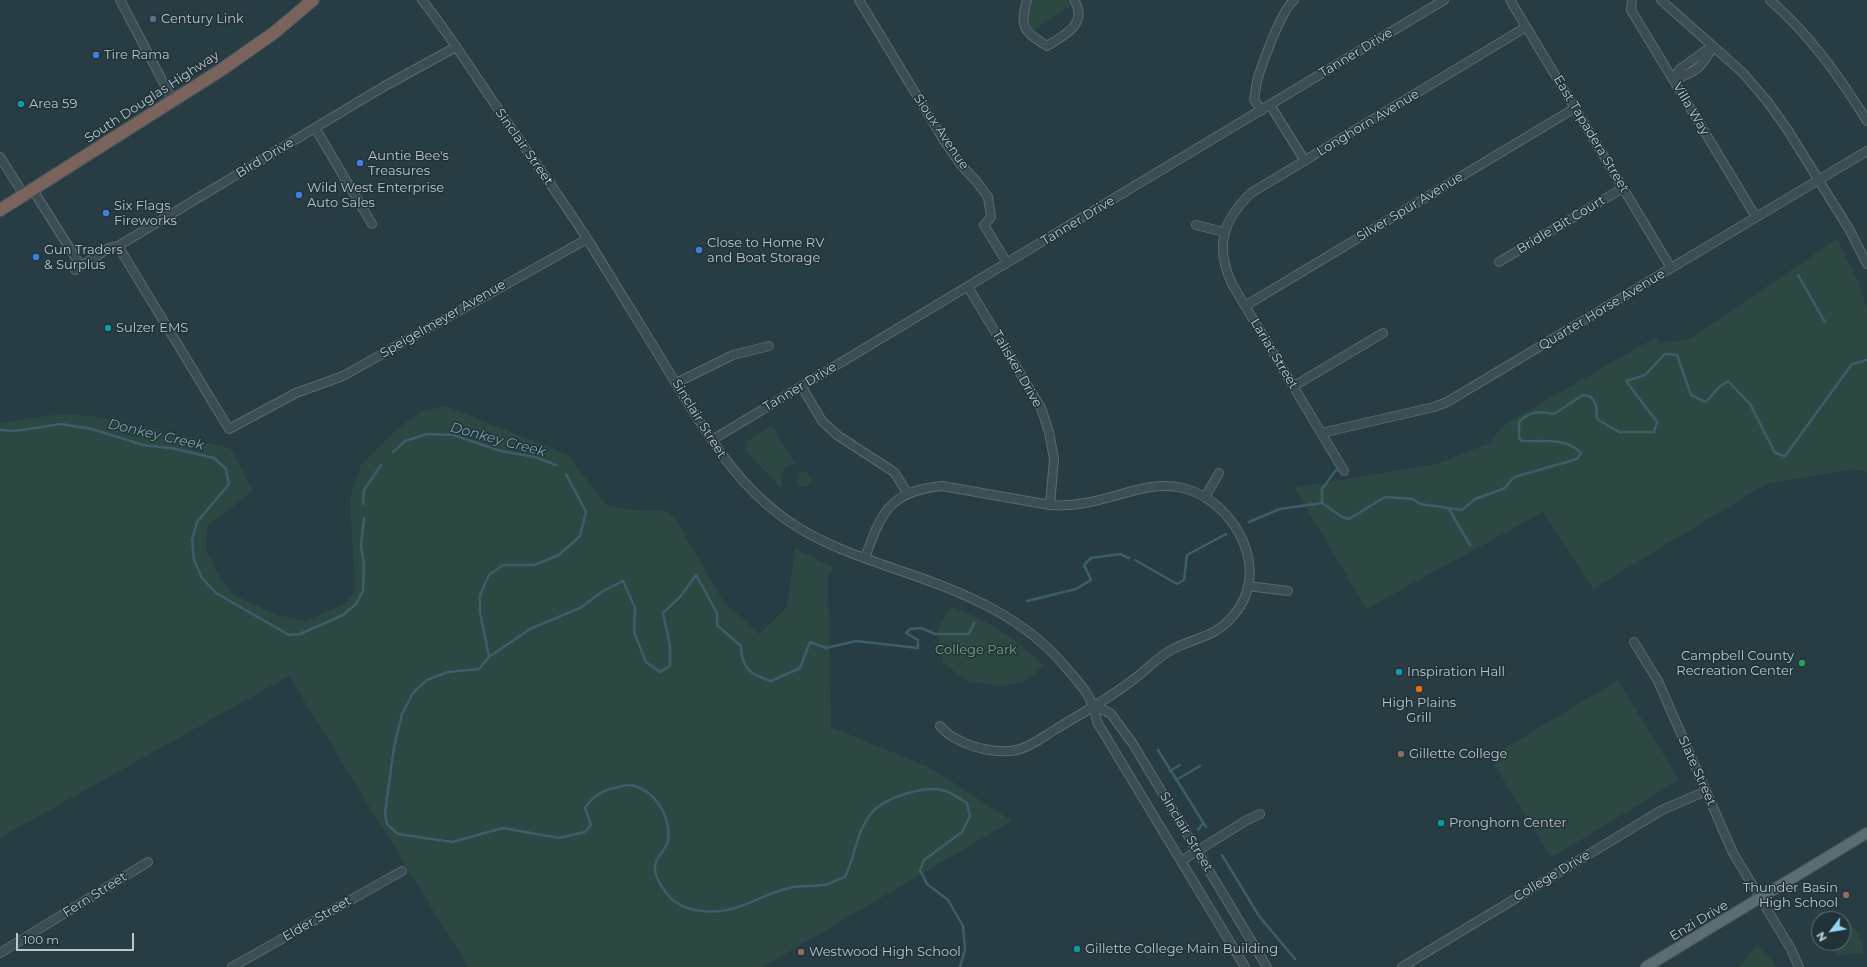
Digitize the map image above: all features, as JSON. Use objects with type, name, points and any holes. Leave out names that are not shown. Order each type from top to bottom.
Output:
[{"type":"highway","name":"South Douglas Highway","points":[[0,210],[173,101],[275,32],[313,0]]},
{"type":"main road","name":"Enzi Drive","points":[[1646,967],[1867,833]]},
{"type":"street","points":[[120,0],[173,101]]},
{"type":"street","name":"Sinclair Street","points":[[422,0],[587,238],[724,460],[744,483],[767,505],[797,527],[829,545],[964,594],[993,608],[1042,641],[1061,660],[1094,705],[1097,722],[1245,967]]},
{"type":"street","name":"Sioux Avenue","points":[[859,0],[945,142],[961,165],[988,197],[991,218],[984,225],[1007,263]]},
{"type":"street","points":[[1027,0],[1023,14],[1024,25],[1028,34],[1047,46],[1066,35],[1074,27],[1079,15],[1078,6],[1074,0]]},
{"type":"street","points":[[1261,110],[1254,99],[1258,75],[1276,30],[1290,4],[1294,0]]},
{"type":"street","name":"Tanner Drive","points":[[712,440],[1444,0]]},
{"type":"street","name":"East Tapadera Street","points":[[1510,0],[1671,268]]},
{"type":"street","name":"Villa Way","points":[[1632,0],[1631,10],[1756,217]]},
{"type":"street","points":[[1661,0],[1743,73],[1767,101],[1787,129],[1849,229],[1867,264]]},
{"type":"street","points":[[1770,0],[1812,42],[1840,78],[1867,121]]},
{"type":"street","name":"Longhorn Avenue","points":[[1224,232],[1230,218],[1240,203],[1251,193],[1526,27]]},
{"type":"street","points":[[1673,79],[1680,69],[1712,46]]},
{"type":"street","name":"Bird Drive","points":[[28,192],[77,267],[109,248],[118,246],[383,87],[456,47]]},
{"type":"street","points":[[1270,105],[1305,161]]},
{"type":"street","name":"Silver Spur Avenue","points":[[1245,306],[1575,108]]},
{"type":"street","points":[[315,128],[372,224]]},
{"type":"street","name":"Quarter Horse Avenue","points":[[1321,433],[1434,407],[1448,402],[1867,151]]},
{"type":"street","points":[[0,156],[28,192]]},
{"type":"street","name":"Bridle Bit Court","points":[[1499,262],[1623,188]]},
{"type":"street","points":[[1196,226],[1224,232]]},
{"type":"street","name":"Lariat Street","points":[[1224,232],[1222,252],[1225,269],[1245,306],[1344,471]]},
{"type":"street","name":"Speigelmeyer Avenue","points":[[118,246],[229,429],[296,393],[343,376],[587,238]]},
{"type":"street","name":"Talisker Drive","points":[[968,287],[1041,408],[1049,432],[1054,460],[1050,505]]},
{"type":"street","points":[[1294,386],[1383,333]]},
{"type":"street","points":[[676,384],[734,355],[769,346]]},
{"type":"street","points":[[802,387],[822,421],[837,435],[894,472],[908,494]]},
{"type":"street","points":[[1205,497],[1219,473]]},
{"type":"street","points":[[864,558],[882,515],[892,504],[908,494],[924,488],[942,486],[1050,505],[1065,506],[1086,503],[1143,489],[1162,486],[1183,488],[1205,497],[1218,506],[1228,516],[1241,537],[1248,556],[1248,586],[1234,616],[1220,629],[1203,638],[1175,648],[1159,658],[1135,679],[1034,742],[1017,750],[996,751],[982,748],[954,738],[940,726]]},
{"type":"street","points":[[1248,586],[1288,590]]},
{"type":"street","name":"Slate Street","points":[[1634,642],[1658,681],[1733,853],[1791,948],[1799,967]]},
{"type":"street","name":"Sinclair Street","points":[[1094,705],[1111,714],[1133,744],[1267,967]]},
{"type":"street","name":"College Drive","points":[[1402,967],[1662,810],[1706,791]]},
{"type":"street","points":[[1181,861],[1260,814]]},
{"type":"street","name":"Fern Street","points":[[0,953],[148,862]]},
{"type":"street","name":"Elder Street","points":[[232,967],[402,871]]},
{"type":"green space","points":[[1032,0],[1067,0],[1070,6],[1036,29],[1032,28],[1028,18]]},
{"type":"green space","points":[[1837,239],[1858,281],[1867,309],[1867,472],[1853,469],[1766,484],[1593,589],[1543,512],[1366,609],[1295,488],[1437,464],[1489,443],[1505,424],[1656,337],[1660,343],[1689,339]]},
{"type":"green space","points":[[446,406],[568,455],[606,505],[634,510],[668,511],[678,523],[723,601],[759,634],[787,607],[795,548],[834,568],[828,576],[831,727],[931,768],[1012,821],[763,967],[468,967],[289,676],[0,838],[0,423],[61,414],[91,416],[157,429],[231,449],[253,491],[207,526],[206,549],[220,578],[232,594],[277,615],[305,621],[344,604],[355,592],[350,498],[361,465],[397,429],[421,412]]},
{"type":"green space","points":[[772,425],[795,464],[788,466],[783,471],[783,484],[780,487],[745,450],[747,441]]},
{"type":"green space","points":[[803,471],[808,473],[811,478],[810,484],[805,487],[799,486],[796,482],[800,478],[798,474]]},
{"type":"green space","name":"College Park","points":[[951,606],[978,618],[1011,638],[1033,655],[1044,666],[1025,681],[1004,686],[973,682],[970,683],[943,663],[937,631]]},
{"type":"green space","points":[[1618,680],[1679,780],[1551,858],[1490,757]]},
{"type":"green space","points":[[1851,925],[1859,935],[1864,953],[1842,954],[1837,957],[1835,951],[1851,951]]},
{"type":"green space","points":[[1757,946],[1768,956],[1776,967],[1739,967]]},
{"type":"waterway","points":[[1798,275],[1825,322]]},
{"type":"waterway","points":[[1249,522],[1280,509],[1322,503],[1342,517],[1349,519],[1385,497],[1413,499],[1420,504],[1462,510],[1475,499],[1505,488],[1514,477],[1577,459],[1581,453],[1575,448],[1561,442],[1522,441],[1519,438],[1519,422],[1531,414],[1539,412],[1554,414],[1583,395],[1591,397],[1596,405],[1597,419],[1619,432],[1654,432],[1657,422],[1626,381],[1645,375],[1665,354],[1677,355],[1691,395],[1706,402],[1719,387],[1728,381],[1750,404],[1775,453],[1785,456],[1852,364],[1867,360]]},
{"type":"waterway","name":"Donkey Creek","points":[[0,430],[15,431],[61,424],[92,429],[143,445],[176,449],[214,458],[226,469],[229,484],[197,522],[192,540],[194,560],[202,578],[216,593],[289,635],[300,634],[343,615],[356,604],[363,591],[364,564],[361,546],[364,518]]},
{"type":"waterway","name":"Donkey Creek","points":[[393,452],[405,441],[427,434],[453,435],[501,451],[535,457],[556,465]]},
{"type":"waterway","name":"Donkey Creek","points":[[363,504],[364,490],[381,465]]},
{"type":"waterway","points":[[1322,503],[1322,489],[1336,470]]},
{"type":"waterway","name":"Donkey Creek","points":[[566,474],[586,512],[580,536],[559,555],[534,565],[503,565],[489,575],[480,595],[480,612],[489,657],[479,669],[448,672],[427,680],[413,693],[402,714],[394,747],[385,813],[387,824],[398,834],[452,842],[503,828],[559,838],[585,832],[591,825],[585,808],[597,795],[609,789],[630,785],[637,786],[647,792],[658,803],[668,825],[667,845],[658,858],[655,866],[657,878],[662,887],[671,899],[684,907],[698,911],[715,911],[737,908],[777,891],[789,888],[828,884],[845,877],[865,822],[876,809],[894,798],[916,791],[927,789],[946,791],[967,803],[970,816],[962,832],[924,860],[920,870],[927,884],[948,900],[963,926],[965,950],[960,967]]},
{"type":"waterway","points":[[1449,509],[1470,545]]},
{"type":"waterway","points":[[1135,560],[1177,584],[1184,580],[1187,555],[1226,534]]},
{"type":"waterway","points":[[1027,601],[1076,589],[1091,580],[1084,565],[1091,558],[1120,554],[1129,558]]},
{"type":"waterway","points":[[489,657],[530,629],[580,608],[603,591],[623,581],[635,608],[634,632],[646,662],[660,672],[670,666],[670,646],[663,613],[680,597],[696,575],[717,613],[717,625],[741,646],[745,666],[758,676],[771,681],[800,668],[810,642],[826,648],[856,641],[918,648],[918,640],[906,633],[910,629],[921,628],[935,634],[969,634],[974,623]]},
{"type":"waterway","points":[[1158,750],[1206,827]]},
{"type":"waterway","points":[[1170,771],[1180,765]]},
{"type":"waterway","points":[[1176,780],[1200,766]]},
{"type":"waterway","points":[[1198,830],[1203,823]]},
{"type":"waterway","points":[[1222,855],[1259,916],[1295,959]]},
{"type":"place","name":"Century Link","points":[[153,19]]},
{"type":"place","name":"Tire Rama","points":[[96,55]]},
{"type":"place","name":"Area 59","points":[[21,104]]},
{"type":"place","name":"Auntie Bee's Treasures","points":[[360,163]]},
{"type":"place","name":"Wild West Enterprise Auto Sales","points":[[299,195]]},
{"type":"place","name":"Six Flags Fireworks","points":[[106,213]]},
{"type":"place","name":"Close to Home RV and Boat Storage","points":[[699,250]]},
{"type":"place","name":"Gun Traders & Surplus","points":[[36,257]]},
{"type":"place","name":"Sulzer EMS","points":[[108,328]]},
{"type":"place","name":"Campbell County Recreation Center","points":[[1802,663]]},
{"type":"place","name":"Inspiration Hall","points":[[1399,672]]},
{"type":"place","name":"High Plains Grill","points":[[1419,689]]},
{"type":"place","name":"Gillette College","points":[[1401,754]]},
{"type":"place","name":"Pronghorn Center","points":[[1441,823]]},
{"type":"place","name":"Thunder Basin High School","points":[[1846,895]]},
{"type":"place","name":"Gillette College Main Building","points":[[1077,949]]},
{"type":"place","name":"Westwood High School","points":[[801,952]]}]
